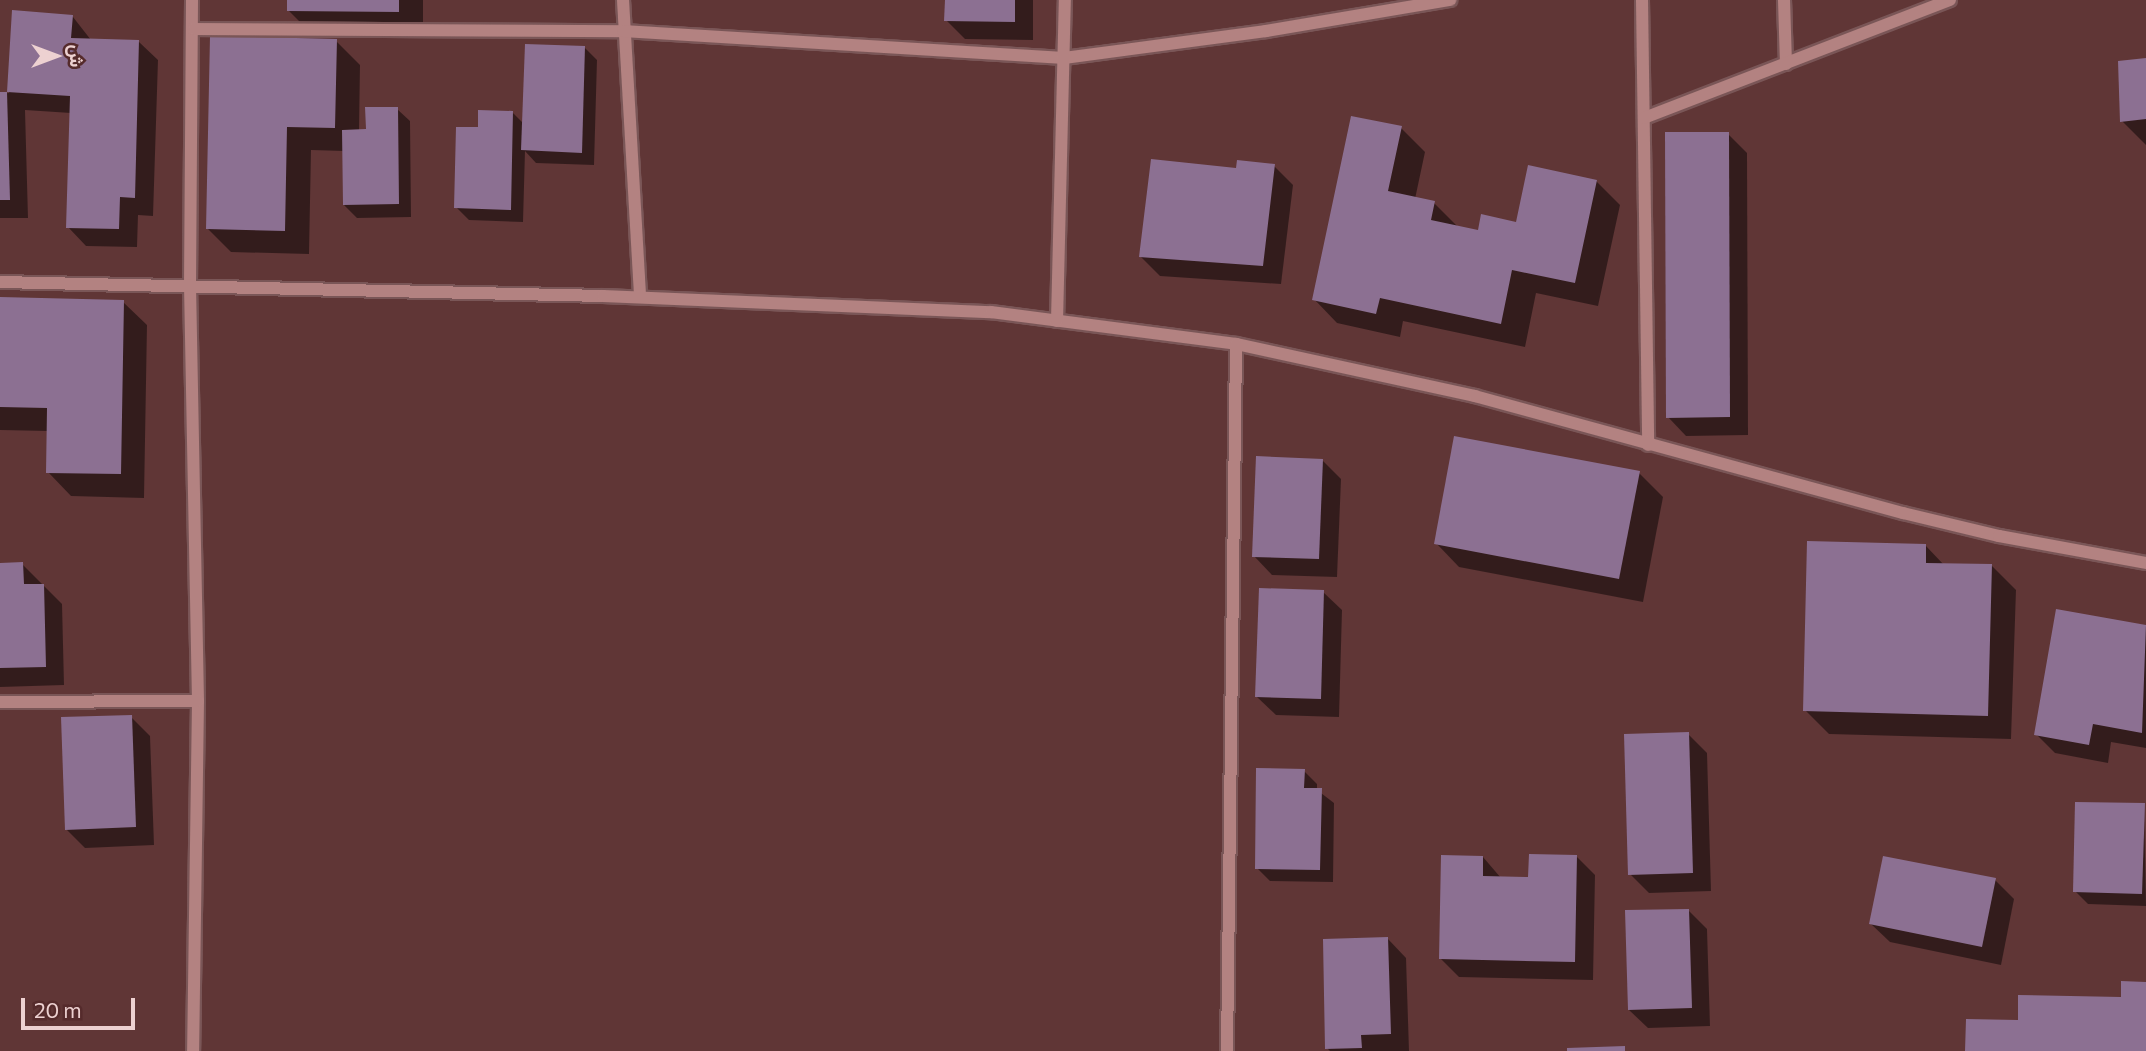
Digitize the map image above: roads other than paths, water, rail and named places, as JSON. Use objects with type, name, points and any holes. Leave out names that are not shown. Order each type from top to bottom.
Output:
[{"type":"street","points":[[192,0],[194,29],[190,285],[198,701],[193,1051]]},
{"type":"street","points":[[623,0],[640,297]]},
{"type":"street","points":[[1058,321],[1065,0]]},
{"type":"street","points":[[194,29],[623,31],[1064,58],[1266,32],[1450,0]]},
{"type":"street","points":[[1642,0],[1648,444]]},
{"type":"street","points":[[1784,0],[1786,64]]},
{"type":"street","points":[[1644,118],[1950,0]]},
{"type":"street","points":[[0,282],[640,297],[991,312],[1236,344],[1475,396],[1999,536],[2146,563]]},
{"type":"street","points":[[1227,1051],[1236,344]]},
{"type":"street","points":[[0,702],[198,701]]}]
